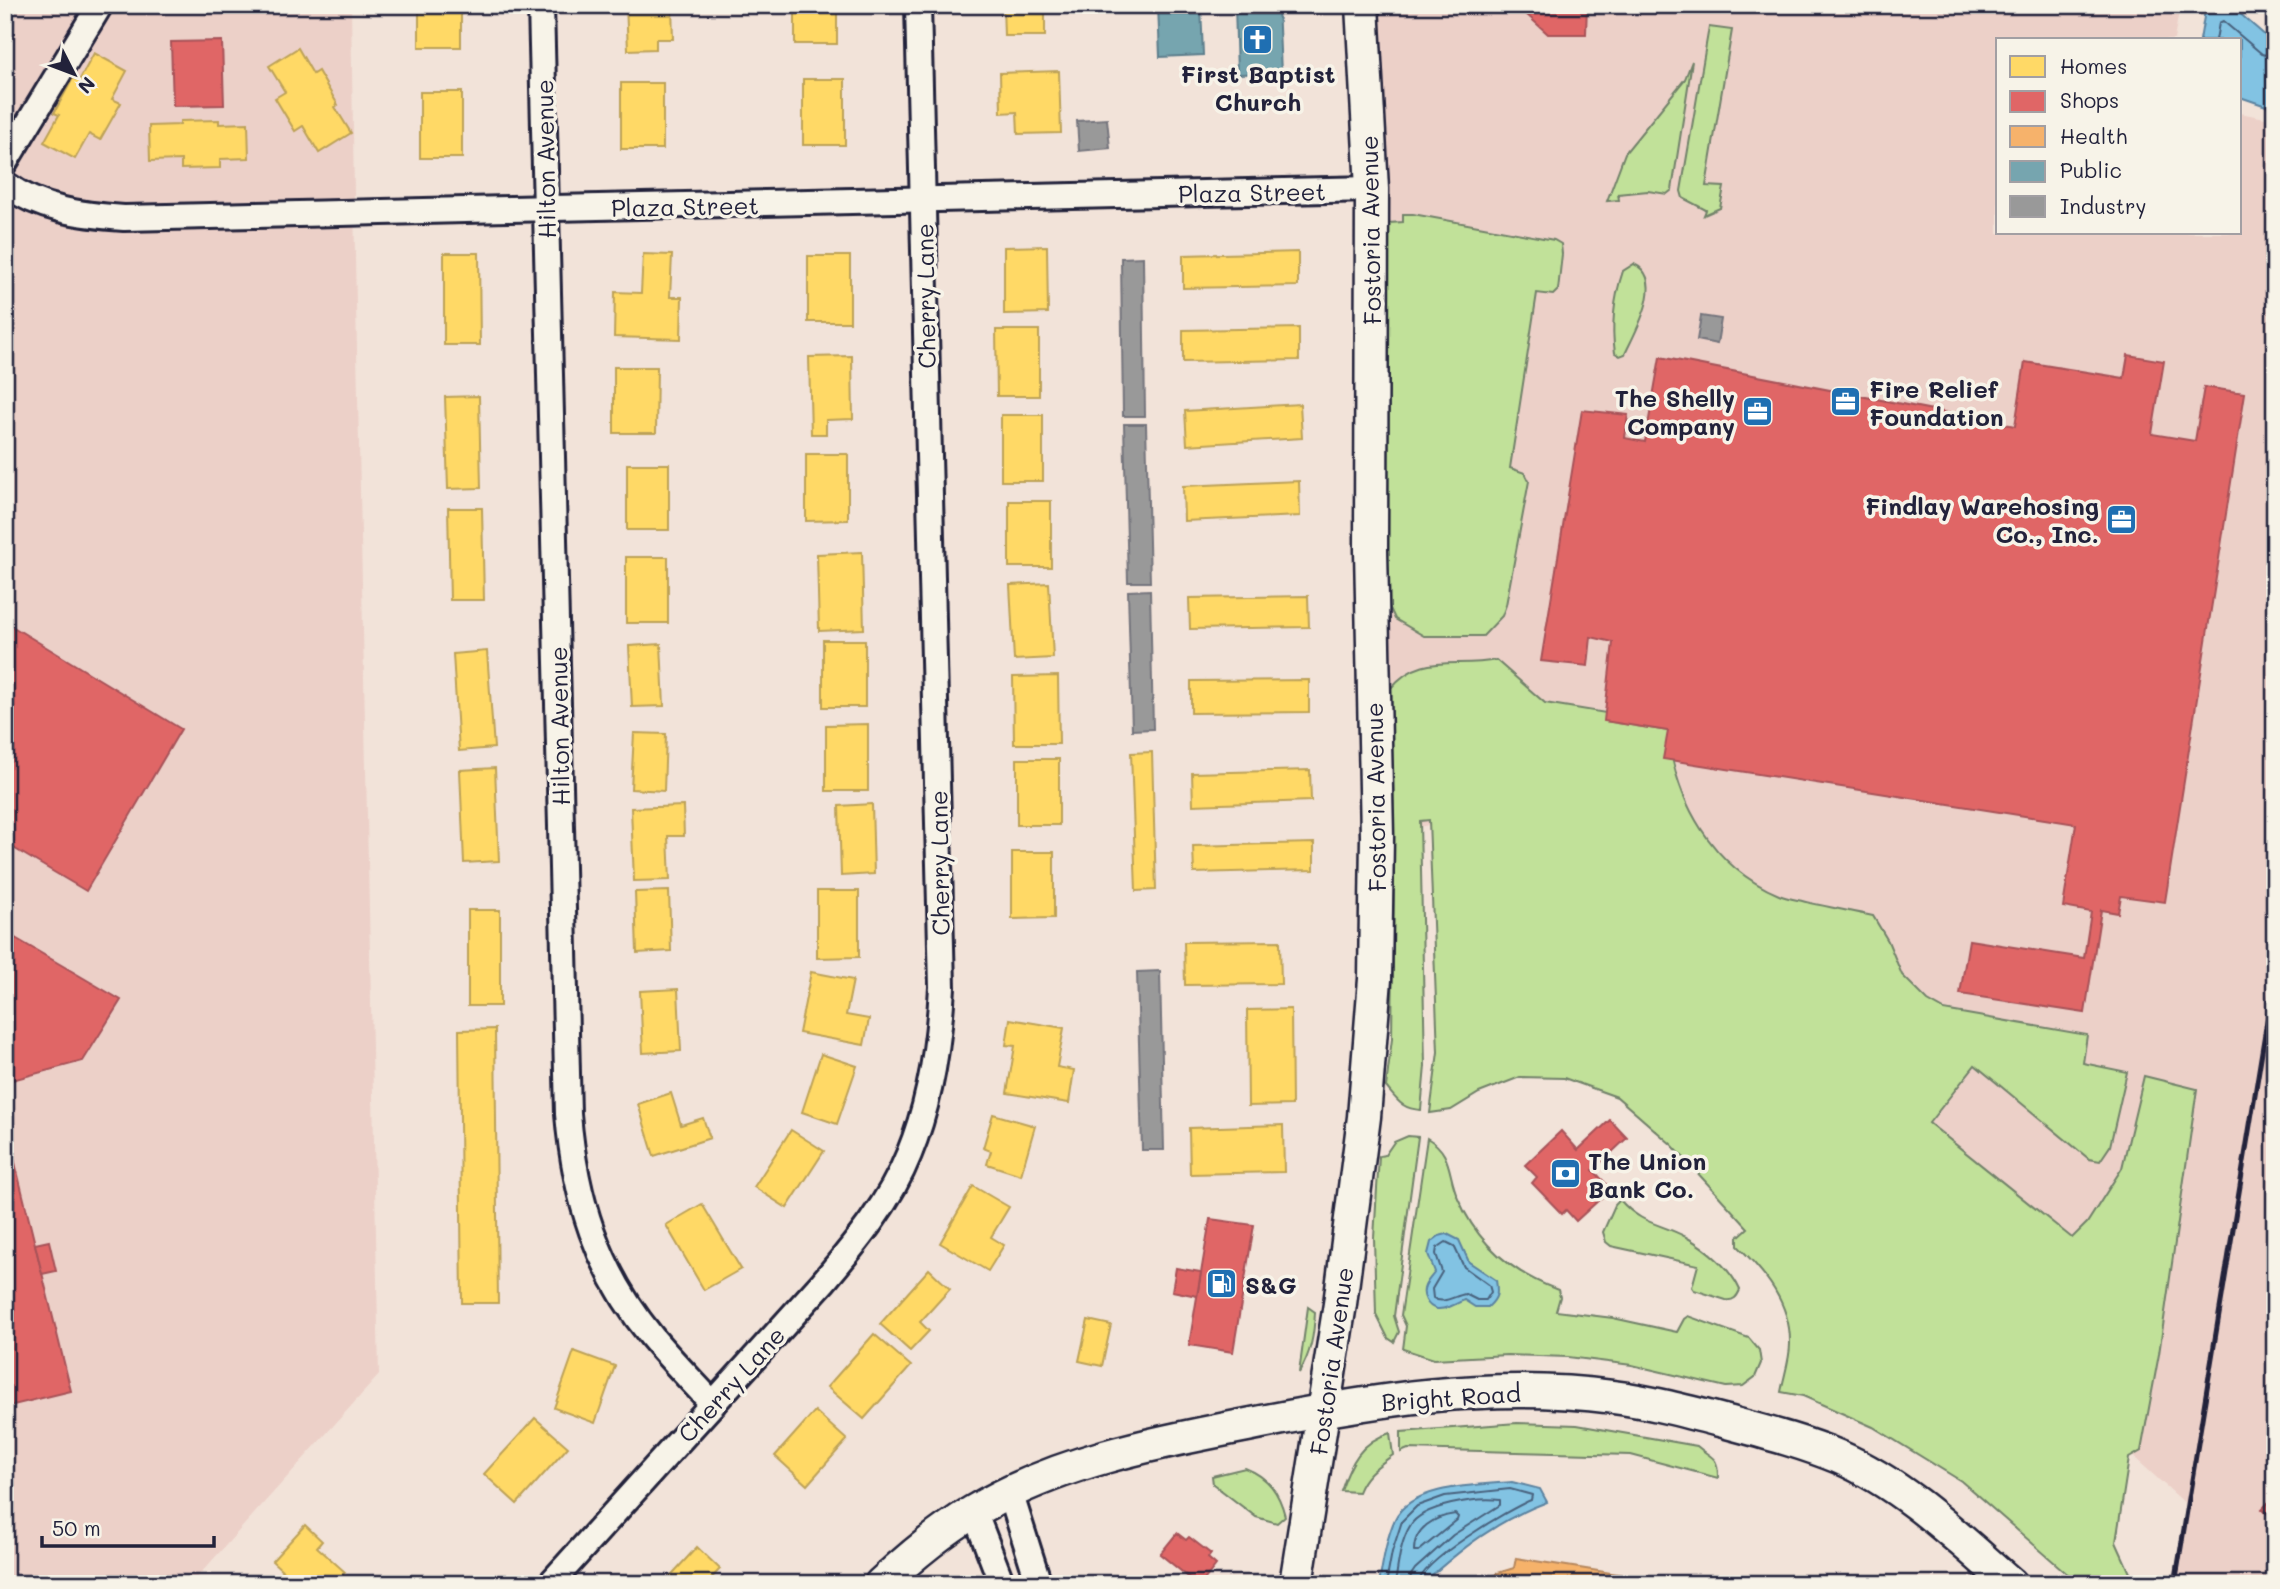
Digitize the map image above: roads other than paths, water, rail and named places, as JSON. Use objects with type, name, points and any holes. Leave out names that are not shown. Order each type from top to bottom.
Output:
[{"type":"main road","name":"Fostoria Avenue","points":[[1296,1584],[1325,1410],[1364,1117],[1375,979],[1377,823],[1371,550],[1372,189],[1362,5]]},
{"type":"main road","name":"Bright Road","points":[[881,1584],[949,1528],[1010,1492],[1048,1476],[1144,1446],[1325,1410],[1411,1397],[1512,1391],[1575,1393],[1662,1405],[1774,1435],[1837,1456],[1876,1475],[1938,1521],[2011,1584]]},
{"type":"street","points":[[5,162],[100,5]]},
{"type":"street","name":"Hilton Avenue","points":[[541,5],[567,1077],[571,1148],[586,1216],[597,1248],[613,1280],[652,1337],[713,1404]]},
{"type":"street","name":"Cherry Lane","points":[[550,1584],[856,1243],[876,1214],[909,1154],[927,1100],[936,1055],[942,987],[918,5]]},
{"type":"street","name":"Plaza Street","points":[[5,184],[41,204],[57,209],[90,216],[124,218],[1372,189]]},
{"type":"street","points":[[1010,1492],[1039,1584]]},
{"type":"street","points":[[974,1511],[1002,1584]]},
{"type":"water","points":[[2206,5],[2230,5],[2275,44],[2275,109],[2242,98],[2242,38],[2200,38]]},
{"type":"water","points":[[1447,1234],[1459,1240],[1469,1262],[1496,1280],[1497,1295],[1488,1307],[1475,1307],[1464,1300],[1447,1308],[1437,1309],[1430,1306],[1426,1300],[1425,1286],[1435,1272],[1428,1254],[1431,1242]]},
{"type":"water","points":[[1512,1482],[1540,1489],[1547,1502],[1480,1537],[1422,1584],[1379,1584],[1389,1534],[1403,1508],[1430,1493],[1465,1486]]},
{"type":"railway","points":[[2175,1584],[2275,972]]},
{"type":"place","name":"First Baptist Church","points":[[1258,39]]},
{"type":"place","name":"Fire Relief Foundation","points":[[1846,402]]},
{"type":"place","name":"The Shelly Company","points":[[1758,411]]},
{"type":"place","name":"Findlay Warehosing Co., Inc.","points":[[2122,519]]},
{"type":"place","name":"The Union Bank Co.","points":[[1565,1174]]},
{"type":"place","name":"S&G","points":[[1222,1284]]}]
